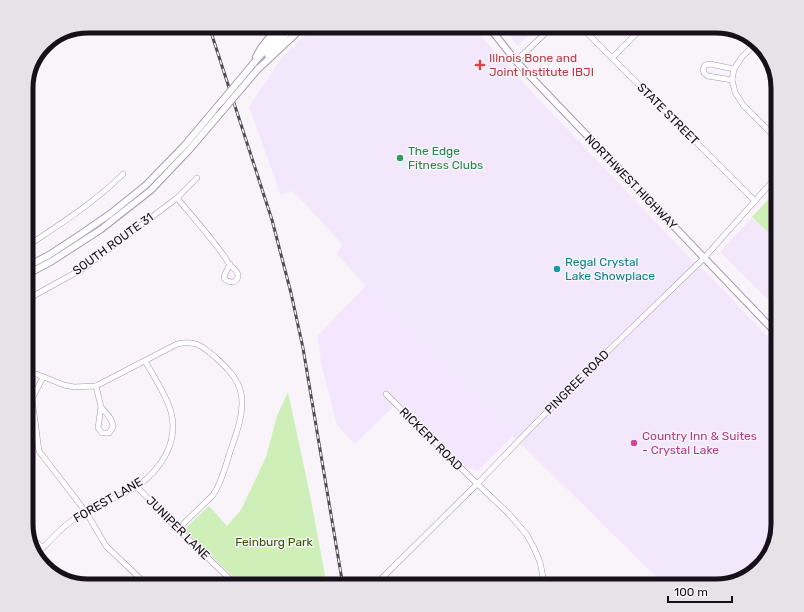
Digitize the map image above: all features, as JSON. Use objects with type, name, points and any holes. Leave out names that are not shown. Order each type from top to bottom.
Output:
[{"type":"main road","points":[[253,64],[261,48],[273,33]]},
{"type":"main road","points":[[33,264],[81,234],[146,185],[184,146],[280,33]]},
{"type":"main road","points":[[33,271],[52,261],[95,233],[151,190],[189,150],[287,33]]},
{"type":"main road","points":[[258,69],[297,33]]},
{"type":"main road","name":"NORTHWEST HIGHWAY","points":[[494,33],[516,61],[771,328]]},
{"type":"street","points":[[516,61],[546,33]]},
{"type":"street","name":"STATE STREET","points":[[587,33],[755,201]]},
{"type":"street","points":[[612,58],[637,33]]},
{"type":"street","points":[[752,47],[742,57],[734,69],[732,80],[735,92],[743,105],[771,133]]},
{"type":"street","points":[[732,80],[708,76],[704,73],[703,69],[705,65],[710,64],[734,69]]},
{"type":"street","points":[[33,242],[86,206],[109,188],[123,174]]},
{"type":"street","name":"SOUTH ROUTE 31","points":[[33,296],[84,268],[177,198],[197,178]]},
{"type":"street","name":"PINGREE ROAD","points":[[381,579],[609,350],[704,258],[771,183]]},
{"type":"street","points":[[177,198],[194,217],[230,264]]},
{"type":"street","points":[[33,373],[64,385],[74,387],[96,386],[177,344],[185,342],[200,345],[231,373],[238,383],[241,394],[241,416],[225,469],[218,488],[178,529]]},
{"type":"street","name":"FOREST LANE","points":[[36,542],[43,548],[52,538],[77,517],[136,486],[151,474],[161,463],[168,450],[173,434],[171,412],[145,361]]},
{"type":"street","points":[[33,397],[43,377]]},
{"type":"street","points":[[96,386],[101,408],[98,428],[102,433],[109,433],[113,427],[113,423],[101,408]]},
{"type":"street","name":"RICKERT ROAD","points":[[386,394],[508,513],[527,535],[540,562],[543,579]]},
{"type":"street","points":[[33,406],[39,451],[86,512],[106,546],[141,579]]},
{"type":"street","name":"JUNIPER LANE","points":[[136,486],[230,579]]},
{"type":"shaded area","points":[[308,33],[478,33],[533,93],[686,254],[710,276],[771,341],[771,532],[764,552],[760,558],[747,570],[724,579],[659,579],[513,436],[366,286],[337,254],[342,244],[293,191],[281,195],[249,107],[282,58]]},
{"type":"shaded area","points":[[509,33],[531,33],[517,46]]},
{"type":"shaded area","points":[[751,219],[756,221],[771,235],[771,303],[721,253],[723,248]]},
{"type":"shaded area","points":[[366,286],[513,436],[478,471],[465,467],[399,401],[355,444],[337,425],[321,363],[318,335]]},
{"type":"green space","points":[[771,197],[771,235],[752,217]]},
{"type":"green space","name":"Feinburg Park","points":[[288,392],[310,495],[326,579],[236,579],[184,530],[209,506],[227,526],[241,510],[266,457],[277,416]]},
{"type":"railway","points":[[211,33],[272,220],[291,293],[303,348],[342,579]]},
{"type":"place","name":"Illnois Bone and Joint Institute IBJI","points":[[480,65]]},
{"type":"place","name":"The Edge Fitness Clubs","points":[[400,158]]},
{"type":"place","name":"Regal Crystal Lake Showplace","points":[[557,269]]},
{"type":"place","name":"Country Inn & Suites - Crystal Lake","points":[[634,443]]}]
